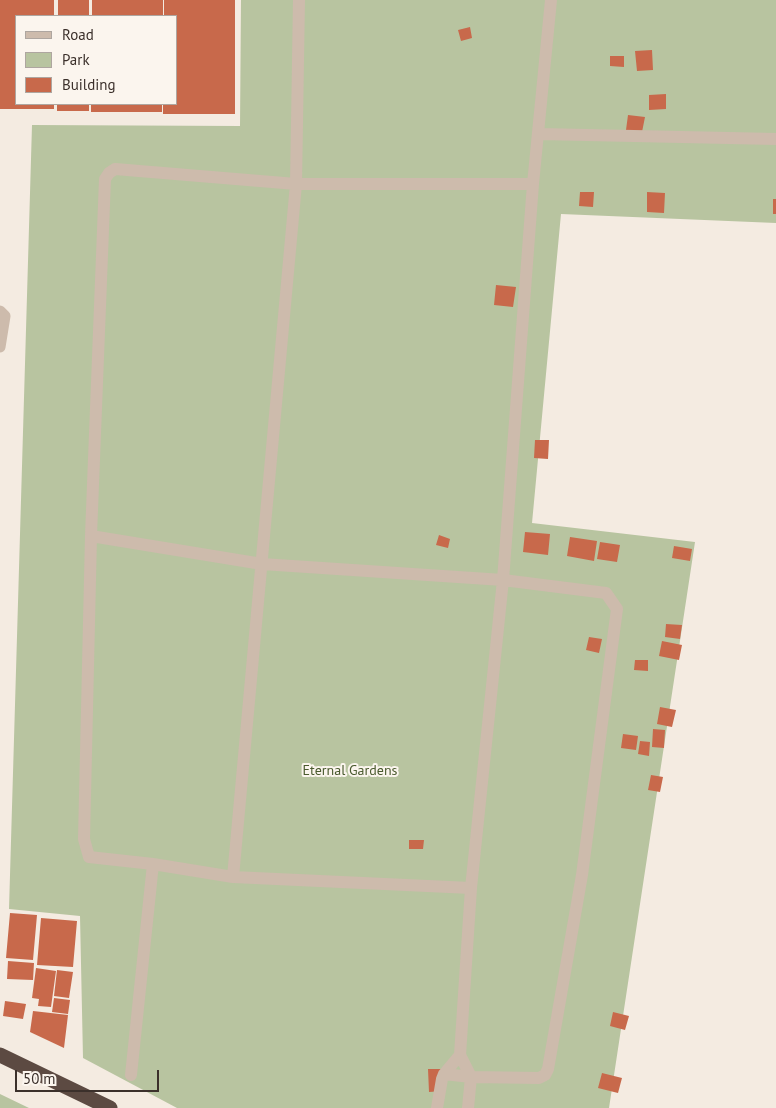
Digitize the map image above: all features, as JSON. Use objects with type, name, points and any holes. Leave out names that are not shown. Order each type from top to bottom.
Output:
[{"type":"highway","points":[[0,1055],[110,1108]]},
{"type":"street","points":[[233,877],[296,184],[299,0]]},
{"type":"street","points":[[468,1108],[471,1077],[460,1055],[471,888],[503,580],[533,184],[551,0]]},
{"type":"street","points":[[539,134],[776,139]]},
{"type":"street","points":[[471,888],[233,877],[153,864],[90,857],[84,839],[91,536],[105,180],[109,173],[115,169],[296,184],[533,184]]},
{"type":"street","points":[[91,536],[262,564],[503,580],[606,593],[617,609],[582,875],[548,1069],[545,1075],[539,1078],[471,1077],[444,1074]]},
{"type":"street","points":[[131,1076],[153,864]]},
{"type":"street","points":[[437,1108],[444,1074],[460,1055]]},
{"type":"lane","points":[[0,311],[5,316],[0,347]]},
{"type":"green space","name":"Eternal Gardens","points":[[241,0],[776,0],[776,223],[561,214],[532,523],[695,542],[609,1108],[177,1108],[83,1058],[80,916],[9,909],[32,125],[240,126]]},
{"type":"green space","points":[[0,1094],[29,1108],[0,1108]]},
{"type":"building","points":[[0,0],[54,0],[54,15],[15,15],[15,105],[54,105],[54,109],[0,109]]},
{"type":"building","points":[[58,0],[89,0],[89,15],[58,15]]},
{"type":"building","points":[[92,0],[163,0],[163,15],[92,15]]},
{"type":"building","points":[[164,0],[235,0],[235,114],[163,114],[163,105],[178,105],[178,15],[164,15]]},
{"type":"building","points":[[470,27],[472,38],[461,41],[458,30]]},
{"type":"building","points":[[652,50],[653,70],[637,71],[635,51]]},
{"type":"building","points":[[610,56],[624,56],[624,67],[610,66]]},
{"type":"building","points":[[666,94],[666,109],[649,110],[649,95]]},
{"type":"building","points":[[57,105],[89,105],[89,111],[57,111]]},
{"type":"building","points":[[91,105],[162,105],[162,112],[91,112]]},
{"type":"building","points":[[628,115],[645,117],[642,132],[626,130]]},
{"type":"building","points":[[580,192],[594,192],[593,207],[579,206]]},
{"type":"building","points":[[647,192],[665,193],[664,213],[647,212]]},
{"type":"building","points":[[773,199],[776,199],[776,214],[773,214]]},
{"type":"building","points":[[496,285],[516,287],[513,307],[494,305]]},
{"type":"building","points":[[535,440],[549,440],[548,459],[534,458]]},
{"type":"building","points":[[525,532],[550,534],[548,555],[523,552]]},
{"type":"building","points":[[439,535],[450,539],[448,548],[436,545]]},
{"type":"building","points":[[570,537],[597,541],[594,561],[567,556]]},
{"type":"building","points":[[600,542],[620,545],[617,562],[597,559]]},
{"type":"building","points":[[674,546],[692,549],[690,561],[672,558]]},
{"type":"building","points":[[666,624],[682,625],[680,639],[665,637]]},
{"type":"building","points":[[589,637],[602,639],[599,653],[586,650]]},
{"type":"building","points":[[662,641],[682,645],[679,660],[659,656]]},
{"type":"building","points":[[635,660],[648,660],[648,671],[634,670]]},
{"type":"building","points":[[660,707],[676,710],[672,727],[657,724]]},
{"type":"building","points":[[653,729],[665,730],[664,748],[652,747]]},
{"type":"building","points":[[623,734],[638,736],[636,750],[621,748]]},
{"type":"building","points":[[640,741],[650,742],[649,756],[638,754]]},
{"type":"building","points":[[651,775],[663,777],[660,792],[648,790]]},
{"type":"building","points":[[409,840],[424,840],[423,849],[409,849]]},
{"type":"building","points":[[10,913],[37,915],[33,960],[6,958]]},
{"type":"building","points":[[41,918],[77,921],[73,967],[37,965]]},
{"type":"building","points":[[8,961],[34,963],[33,980],[7,979]]},
{"type":"building","points":[[36,968],[56,971],[51,1007],[38,1006],[39,999],[32,998]]},
{"type":"building","points":[[57,970],[73,972],[69,998],[54,996]]},
{"type":"building","points":[[54,998],[70,1000],[68,1014],[52,1012]]},
{"type":"building","points":[[5,1001],[26,1004],[23,1019],[3,1016]]},
{"type":"building","points":[[33,1011],[68,1015],[64,1048],[30,1032]]},
{"type":"building","points":[[613,1012],[629,1016],[625,1030],[610,1026]]},
{"type":"building","points":[[428,1069],[443,1069],[444,1091],[429,1092]]},
{"type":"building","points":[[602,1073],[622,1078],[618,1093],[598,1088]]}]
